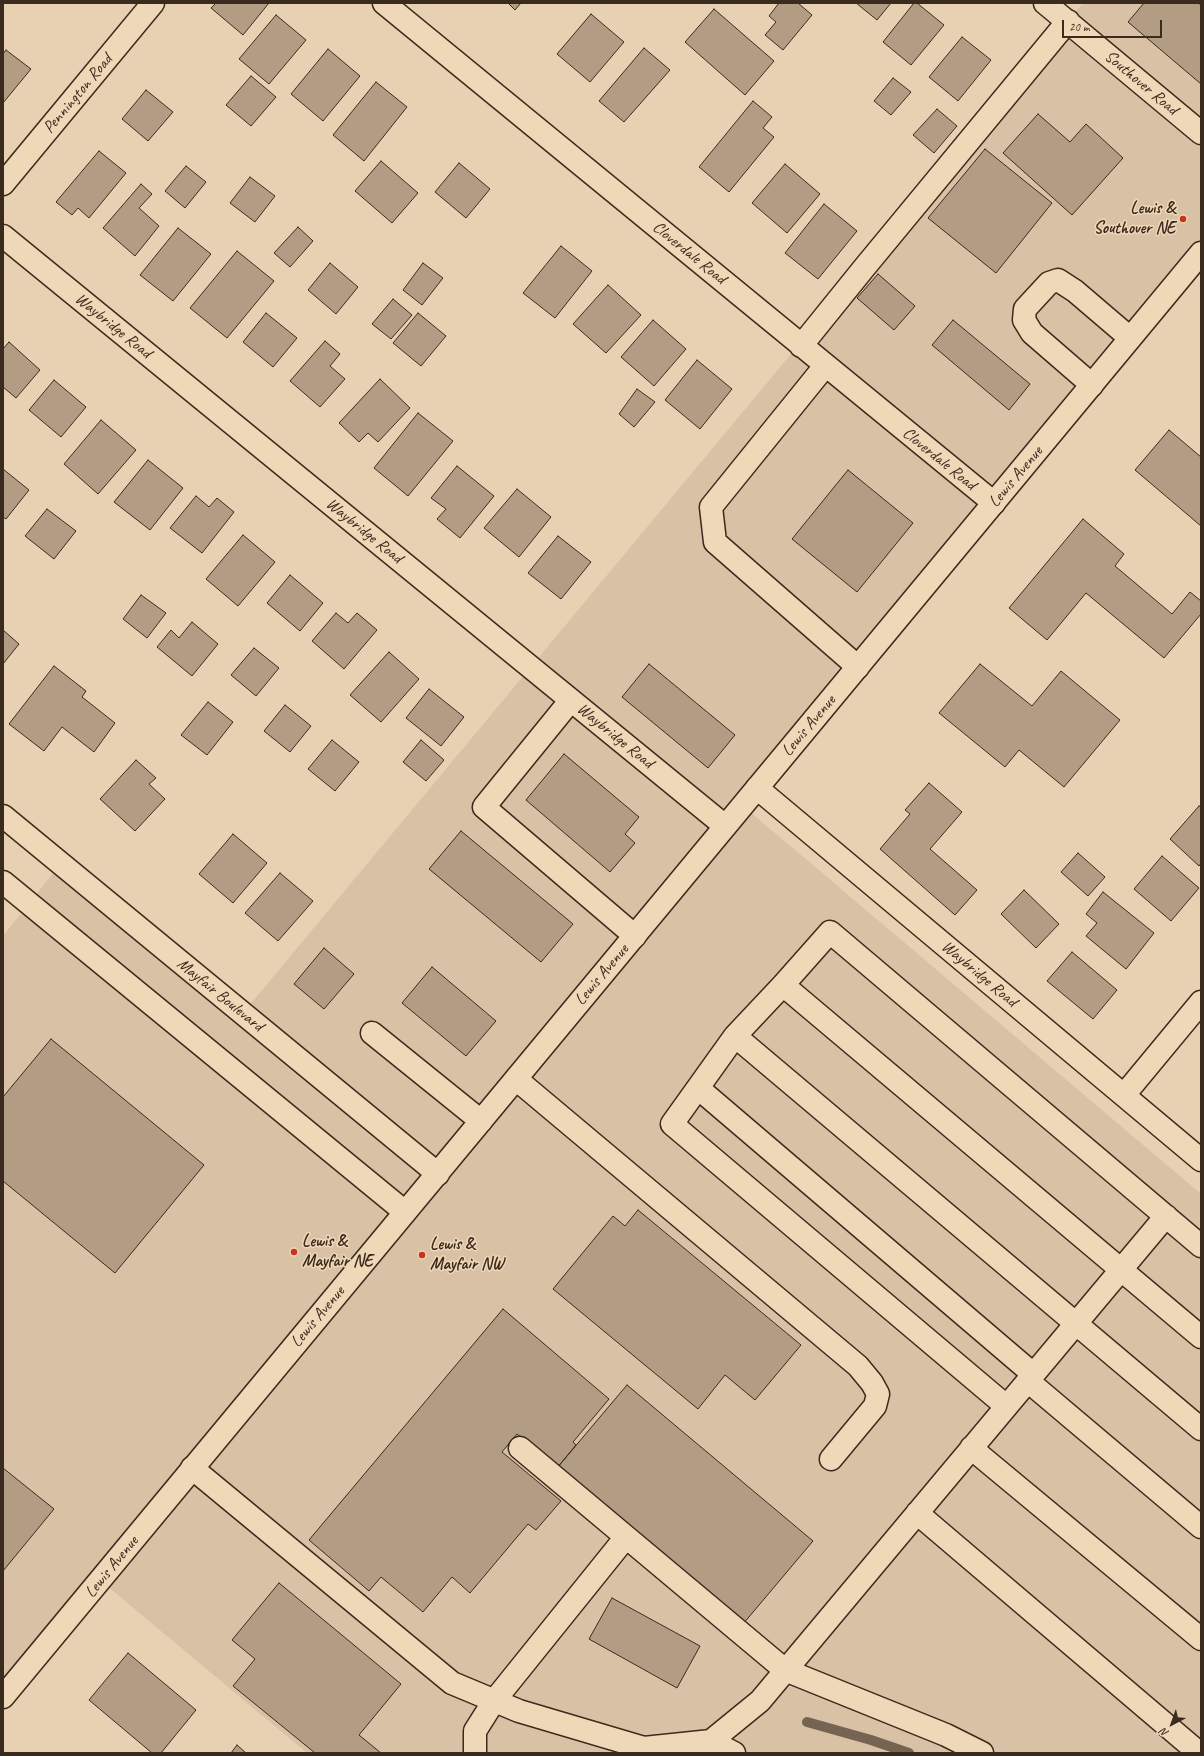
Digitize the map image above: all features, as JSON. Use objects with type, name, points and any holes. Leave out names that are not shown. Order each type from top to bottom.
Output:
[{"type":"street","name":"Pennington Road","points":[[3,184],[153,3]]},
{"type":"street","name":"Cloverdale Road","points":[[384,3],[994,503]]},
{"type":"street","name":"Southover Road","points":[[1045,3],[1201,133]]},
{"type":"street","points":[[801,346],[1068,21]]},
{"type":"street","name":"Waybridge Road","points":[[3,236],[726,826]]},
{"type":"street","name":"Lewis Avenue","points":[[3,1697],[1201,253]]},
{"type":"street","points":[[1092,385],[1032,333],[1024,320],[1025,309],[1049,282],[1058,280],[1075,291],[1130,338]]},
{"type":"street","points":[[826,366],[711,507],[715,542],[858,667]]},
{"type":"street","points":[[571,700],[484,807],[635,936]]},
{"type":"street","name":"Waybridge Road","points":[[757,788],[1201,1160]]},
{"type":"street","name":"Mayfair Boulevard","points":[[3,816],[438,1174]]},
{"type":"street","points":[[3,882],[405,1212]]},
{"type":"street","points":[[1006,1406],[672,1124],[735,1036],[783,986],[830,932],[1201,1246]]},
{"type":"street","points":[[783,986],[1201,1337]]},
{"type":"street","points":[[1124,1095],[1201,1002]]},
{"type":"street","points":[[372,1033],[481,1121]]},
{"type":"street","points":[[735,1036],[1201,1429]]},
{"type":"street","points":[[516,1079],[852,1361],[872,1383],[878,1394],[875,1406],[831,1458]]},
{"type":"street","points":[[698,1088],[1201,1527]]},
{"type":"street","points":[[192,1468],[452,1683],[519,1711],[644,1748],[711,1741],[760,1701],[970,1448],[1166,1216]]},
{"type":"street","points":[[520,1448],[785,1670],[946,1735],[982,1753]]},
{"type":"street","points":[[970,1448],[1201,1638]]},
{"type":"street","points":[[917,1513],[1198,1753]]},
{"type":"street","points":[[475,1753],[475,1731],[494,1701],[626,1537]]},
{"type":"street","points":[[711,1741],[734,1753]]},
{"type":"shaded area","points":[[1083,3],[1201,3],[1201,254],[742,805],[1201,1194],[1201,1753],[307,1753],[101,1581],[3,1699],[3,936],[62,862],[243,1013]]},
{"type":"building","points":[[216,3],[269,3],[243,35],[211,8]]},
{"type":"building","points":[[508,3],[521,3],[515,10]]},
{"type":"building","points":[[779,3],[798,3],[812,15],[783,50],[765,35],[776,22],[769,16]]},
{"type":"building","points":[[856,3],[891,3],[877,20]]},
{"type":"building","points":[[914,3],[917,3],[944,25],[911,65],[883,42]]},
{"type":"building","points":[[1144,3],[1198,3],[1201,5],[1201,84],[1128,22]]},
{"type":"building","points":[[714,9],[774,61],[745,95],[685,42]]},
{"type":"building","points":[[591,14],[624,42],[590,82],[557,54]]},
{"type":"building","points":[[276,15],[306,40],[269,84],[239,59]]},
{"type":"building","points":[[962,37],[991,60],[958,101],[929,77]]},
{"type":"building","points":[[644,48],[670,70],[624,122],[599,101]]},
{"type":"building","points":[[328,49],[360,76],[323,121],[291,94]]},
{"type":"building","points":[[6,50],[31,69],[3,103],[3,54]]},
{"type":"building","points":[[251,76],[276,97],[251,126],[226,105]]},
{"type":"building","points":[[893,78],[911,92],[891,115],[874,101]]},
{"type":"building","points":[[376,82],[407,107],[364,161],[333,135]]},
{"type":"building","points":[[146,90],[173,112],[148,141],[122,119]]},
{"type":"building","points":[[753,101],[772,117],[763,128],[774,137],[729,192],[699,167]]},
{"type":"building","points":[[937,109],[957,126],[934,153],[913,135]]},
{"type":"building","points":[[1038,114],[1070,142],[1086,124],[1123,158],[1072,215],[1003,153]]},
{"type":"building","points":[[985,149],[1052,203],[996,273],[928,218]]},
{"type":"building","points":[[99,151],[126,173],[89,218],[78,208],[72,215],[56,202]]},
{"type":"building","points":[[381,161],[418,193],[392,223],[355,191]]},
{"type":"building","points":[[459,163],[490,189],[466,218],[435,192]]},
{"type":"building","points":[[785,164],[820,194],[787,233],[752,203]]},
{"type":"building","points":[[186,166],[206,182],[185,208],[165,191]]},
{"type":"building","points":[[250,177],[275,196],[255,222],[230,203]]},
{"type":"building","points":[[141,184],[152,194],[139,208],[159,226],[135,256],[103,228]]},
{"type":"building","points":[[824,204],[857,231],[818,279],[785,253]]},
{"type":"building","points":[[298,227],[313,241],[290,267],[274,253]]},
{"type":"building","points":[[178,228],[211,254],[173,301],[140,275]]},
{"type":"building","points":[[561,246],[592,271],[555,318],[523,293]]},
{"type":"building","points":[[237,251],[274,281],[227,338],[190,308]]},
{"type":"building","points":[[330,263],[358,287],[336,314],[308,290]]},
{"type":"building","points":[[423,263],[443,278],[422,305],[403,290]]},
{"type":"building","points":[[878,274],[915,306],[894,330],[857,298]]},
{"type":"building","points":[[608,285],[641,315],[606,353],[573,324]]},
{"type":"building","points":[[393,299],[412,315],[391,339],[372,324]]},
{"type":"building","points":[[266,313],[297,338],[273,367],[243,342]]},
{"type":"building","points":[[418,313],[446,336],[421,366],[393,343]]},
{"type":"building","points":[[653,320],[686,349],[654,386],[621,357]]},
{"type":"building","points":[[953,320],[1030,384],[1009,410],[932,345]]},
{"type":"building","points":[[325,341],[340,354],[330,366],[345,379],[320,407],[290,381]]},
{"type":"building","points":[[9,342],[40,370],[16,398],[3,387],[3,349]]},
{"type":"building","points":[[697,360],[732,389],[700,429],[665,400]]},
{"type":"building","points":[[380,379],[410,408],[378,442],[368,433],[359,442],[339,423]]},
{"type":"building","points":[[54,380],[86,407],[61,437],[29,410]]},
{"type":"building","points":[[637,389],[655,402],[634,427],[619,414]]},
{"type":"building","points":[[418,413],[453,441],[408,496],[374,468]]},
{"type":"building","points":[[101,420],[136,450],[98,494],[64,464]]},
{"type":"building","points":[[1169,430],[1201,457],[1201,526],[1135,470]]},
{"type":"building","points":[[148,460],[183,488],[150,530],[114,502]]},
{"type":"building","points":[[457,466],[494,496],[460,538],[437,519],[446,509],[431,498]]},
{"type":"building","points":[[3,469],[29,490],[6,519],[3,517]]},
{"type":"building","points":[[848,470],[913,523],[857,592],[792,539]]},
{"type":"building","points":[[517,489],[551,517],[519,557],[484,528]]},
{"type":"building","points":[[196,496],[209,507],[217,498],[234,512],[202,553],[170,528]]},
{"type":"building","points":[[47,509],[76,531],[54,559],[25,536]]},
{"type":"building","points":[[1083,519],[1124,554],[1115,566],[1172,614],[1190,592],[1201,601],[1201,614],[1164,658],[1086,593],[1047,640],[1009,608]]},
{"type":"building","points":[[243,535],[275,562],[238,606],[206,579]]},
{"type":"building","points":[[558,536],[591,562],[561,599],[528,573]]},
{"type":"building","points":[[290,575],[323,603],[300,631],[267,603]]},
{"type":"building","points":[[141,595],[166,613],[147,638],[123,619]]},
{"type":"building","points":[[336,613],[348,623],[357,613],[377,630],[344,669],[312,641]]},
{"type":"building","points":[[192,622],[218,644],[192,676],[157,647],[171,630],[179,638]]},
{"type":"building","points":[[3,630],[19,644],[3,664]]},
{"type":"building","points":[[254,648],[279,668],[256,696],[231,675]]},
{"type":"building","points":[[389,652],[419,679],[381,722],[350,695]]},
{"type":"building","points":[[649,664],[735,735],[708,768],[622,697]]},
{"type":"building","points":[[980,664],[1032,706],[1061,671],[1120,720],[1064,787],[1019,750],[1005,767],[939,713]]},
{"type":"building","points":[[54,666],[86,691],[82,697],[115,723],[94,752],[62,727],[44,751],[9,724]]},
{"type":"building","points":[[429,689],[464,717],[441,746],[406,718]]},
{"type":"building","points":[[208,702],[233,722],[207,755],[181,735]]},
{"type":"building","points":[[285,705],[311,726],[290,752],[264,731]]},
{"type":"building","points":[[332,740],[359,762],[335,791],[308,769]]},
{"type":"building","points":[[421,740],[444,760],[426,781],[403,762]]},
{"type":"building","points":[[564,754],[639,817],[625,834],[635,843],[610,872],[526,800]]},
{"type":"building","points":[[136,760],[156,778],[149,784],[165,799],[135,831],[100,799]]},
{"type":"building","points":[[929,783],[962,812],[930,849],[977,890],[955,915],[880,849],[910,814],[905,810]]},
{"type":"building","points":[[1199,806],[1201,807],[1201,863],[1199,866],[1170,839]]},
{"type":"building","points":[[461,831],[573,924],[541,962],[429,869]]},
{"type":"building","points":[[233,834],[267,863],[233,903],[199,874]]},
{"type":"building","points":[[1078,853],[1105,877],[1088,896],[1061,872]]},
{"type":"building","points":[[1162,856],[1199,888],[1171,921],[1134,889]]},
{"type":"building","points":[[280,873],[313,901],[278,941],[245,913]]},
{"type":"building","points":[[1024,890],[1059,924],[1036,948],[1001,914]]},
{"type":"building","points":[[1103,892],[1154,933],[1126,969],[1086,936],[1097,923],[1086,914]]},
{"type":"building","points":[[324,948],[354,974],[324,1009],[294,984]]},
{"type":"building","points":[[1072,952],[1117,990],[1093,1019],[1047,981]]},
{"type":"building","points":[[432,967],[496,1021],[466,1056],[402,1003]]},
{"type":"building","points":[[51,1039],[204,1165],[115,1273],[3,1181],[3,1097]]},
{"type":"building","points":[[638,1210],[801,1345],[755,1400],[725,1375],[698,1409],[553,1289],[613,1216],[625,1226]]},
{"type":"building","points":[[503,1309],[609,1399],[573,1442],[576,1445],[557,1468],[517,1434],[502,1452],[561,1501],[536,1530],[528,1524],[470,1593],[452,1577],[423,1612],[381,1577],[369,1591],[309,1540]]},
{"type":"building","points":[[627,1385],[813,1541],[743,1624],[557,1468]]},
{"type":"building","points":[[3,1468],[54,1509],[3,1571]]},
{"type":"building","points":[[279,1583],[401,1684],[359,1735],[381,1753],[315,1753],[233,1686],[255,1659],[232,1640]]},
{"type":"building","points":[[612,1598],[700,1646],[677,1688],[589,1639]]},
{"type":"building","points":[[128,1653],[196,1710],[161,1753],[152,1753],[89,1700]]},
{"type":"building","points":[[237,1745],[246,1753],[231,1753]]},
{"type":"waterway","points":[[807,1722],[871,1740],[909,1753]]},
{"type":"place","name":"Lewis & Southover NE","points":[[1183,219]]},
{"type":"place","name":"Lewis & Mayfair NE","points":[[294,1252]]},
{"type":"place","name":"Lewis & Mayfair NW","points":[[422,1255]]}]
